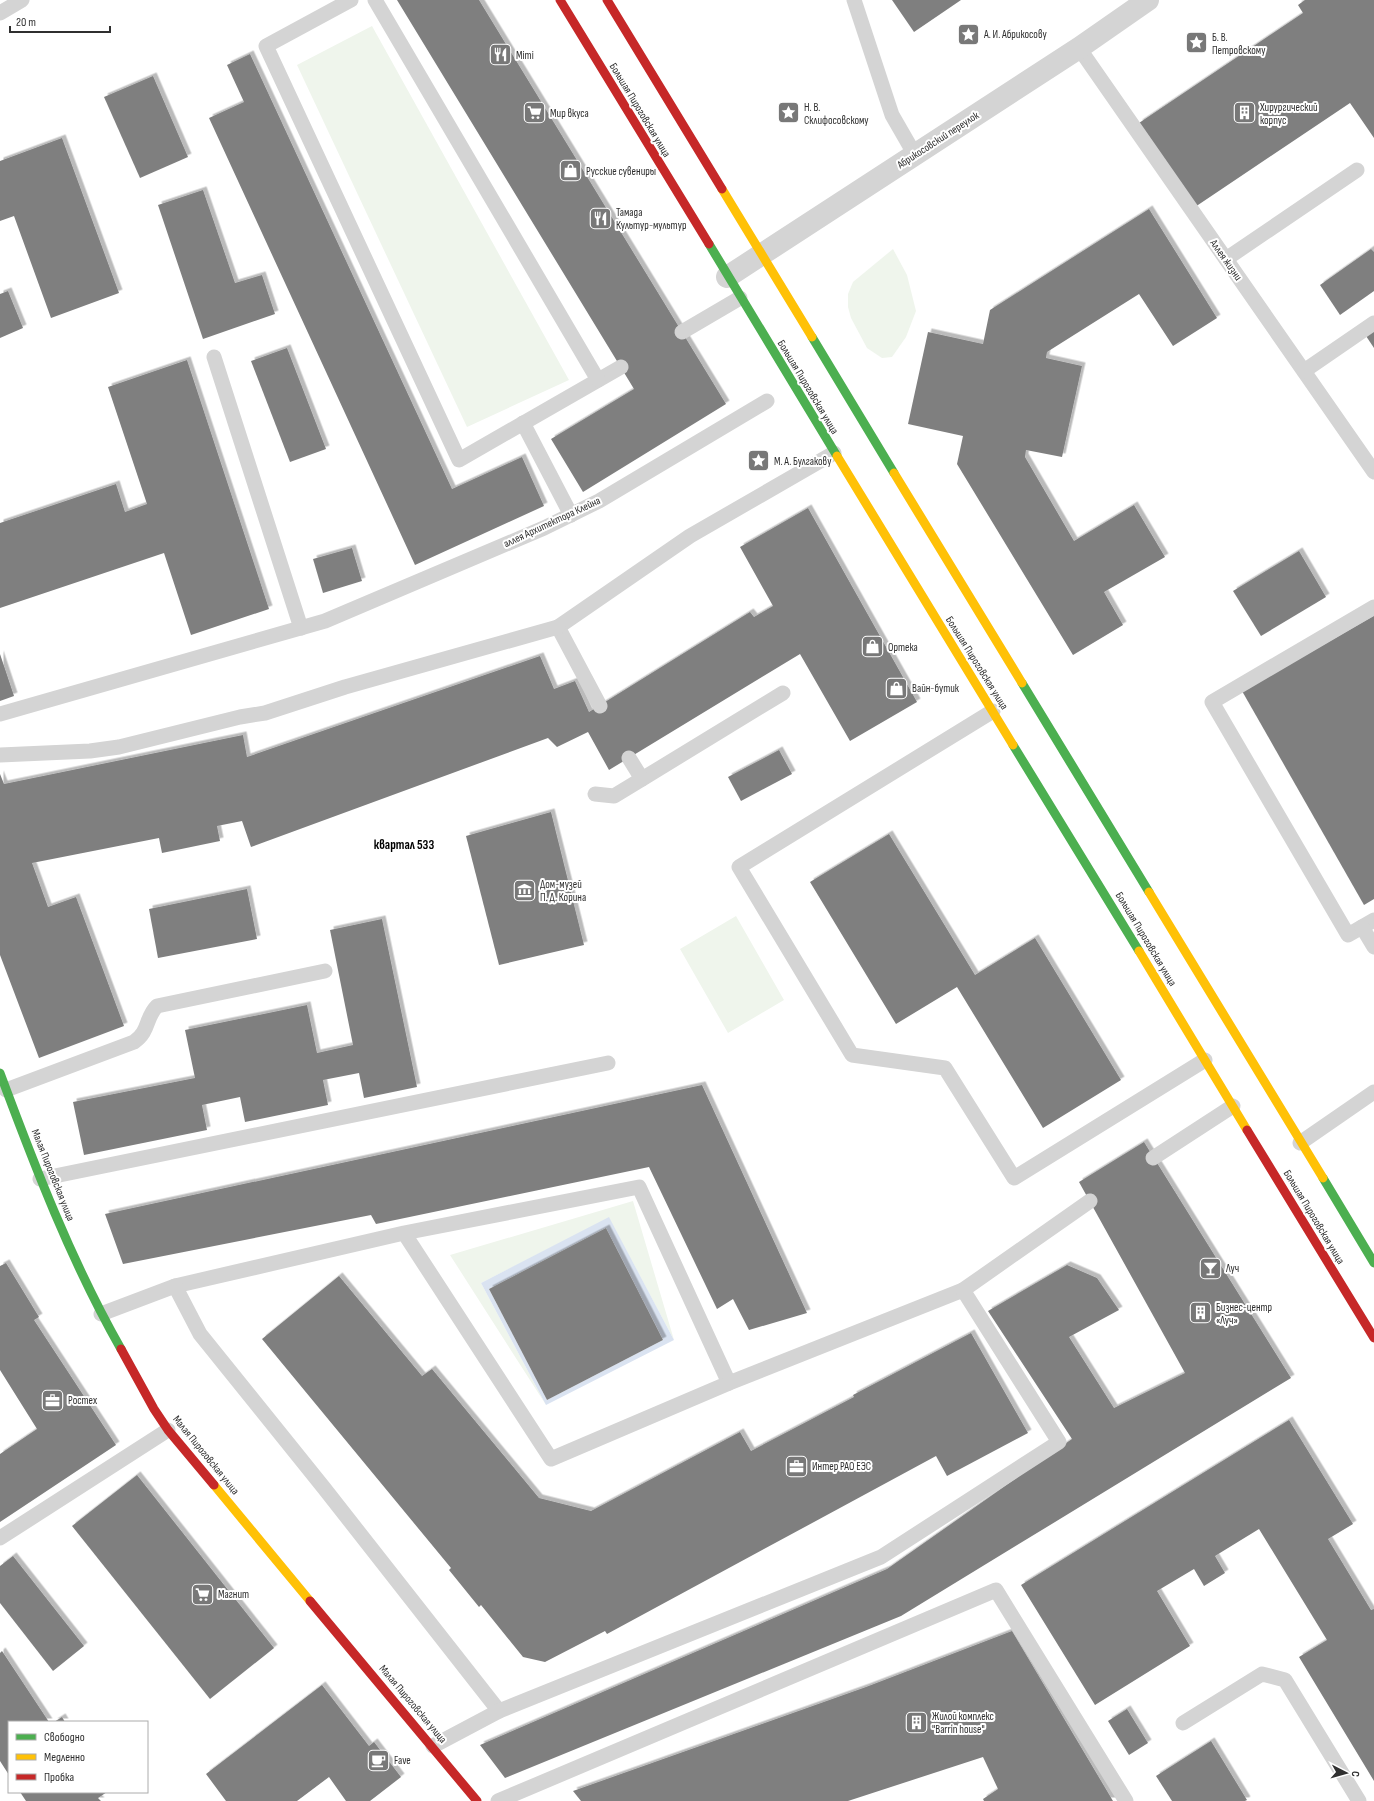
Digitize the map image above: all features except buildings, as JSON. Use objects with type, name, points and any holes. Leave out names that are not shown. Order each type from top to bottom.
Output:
[{"type":"main road","name":"Большая Пироговская улица","points":[[560,0],[834,453],[993,710],[1374,1338]]},
{"type":"main road","points":[[607,0],[1300,1143],[1374,1262]]},
{"type":"main road","name":"Малая Пироговская улица","points":[[0,1073],[40,1179],[101,1314],[154,1409],[168,1430],[433,1746],[477,1801]]},
{"type":"street","name":"Абрикосовский переулок","points":[[727,277],[760,254],[818,219],[1079,48],[1148,0]]},
{"type":"lane","points":[[0,13],[22,0]]},
{"type":"lane","points":[[351,0],[266,46],[459,460],[620,367]]},
{"type":"lane","points":[[375,0],[598,380]]},
{"type":"lane","points":[[854,0],[892,115],[915,155]]},
{"type":"lane","name":"Аллея жизни","points":[[1079,48],[1374,472]]},
{"type":"lane","points":[[1226,259],[1357,170]]},
{"type":"lane","points":[[682,332],[740,298]]},
{"type":"lane","points":[[1304,371],[1374,323]]},
{"type":"lane","points":[[214,357],[300,628]]},
{"type":"lane","name":"аллея Архитектора Клейна","points":[[0,714],[325,621],[544,528],[571,515],[599,501],[767,401]]},
{"type":"lane","points":[[523,423],[571,515]]},
{"type":"lane","points":[[0,755],[90,751],[119,747],[240,717],[265,713],[345,687],[558,627],[690,536],[834,453]]},
{"type":"lane","points":[[1374,607],[1212,702],[1348,935],[1368,923],[1374,947]]},
{"type":"lane","points":[[558,627],[600,706]]},
{"type":"lane","points":[[595,794],[614,796],[783,693]]},
{"type":"lane","points":[[993,710],[739,867],[852,1056],[945,1068],[1014,1178],[1205,1060]]},
{"type":"lane","points":[[629,758],[642,779]]},
{"type":"lane","points":[[6,1090],[134,1042],[144,1034],[152,1012],[157,1006],[325,972]]},
{"type":"lane","points":[[40,1179],[608,1063]]},
{"type":"lane","points":[[1300,1143],[1374,1092]]},
{"type":"lane","points":[[1153,1158],[1233,1106]]},
{"type":"lane","points":[[101,1314],[175,1286],[404,1234],[639,1187],[729,1383]]},
{"type":"lane","points":[[404,1234],[551,1459],[729,1383],[963,1290],[1090,1201]]},
{"type":"lane","points":[[175,1286],[200,1334],[329,1494],[499,1711]]},
{"type":"lane","points":[[433,1746],[499,1711],[881,1557],[1059,1442],[963,1290]]},
{"type":"lane","points":[[0,1538],[168,1430]]},
{"type":"lane","points":[[498,1801],[996,1590],[1126,1801]]},
{"type":"lane","points":[[1183,1723],[1262,1674],[1285,1680],[1359,1801]]},
{"type":"shaded area","points":[[372,26],[569,380],[467,427],[297,65]]},
{"type":"shaded area","points":[[893,249],[907,275],[916,311],[906,337],[892,357],[882,358],[867,348],[851,318],[848,307],[848,294],[853,282]]},
{"type":"shaded area","points":[[736,916],[784,1000],[728,1033],[680,949]]},
{"type":"shaded area","points":[[633,1201],[674,1340],[609,1218],[481,1283],[546,1405],[450,1255]]},
{"type":"shaded area","points":[[609,1217],[674,1340],[546,1405],[481,1283]],"holes":[[[606,1228],[663,1340],[547,1400],[489,1289]]]},
{"type":"traffic: fast","points":[[709,244],[837,456]]},
{"type":"traffic: fast","points":[[812,337],[894,473]]},
{"type":"traffic: fast","points":[[1022,683],[1149,892]]},
{"type":"traffic: fast","points":[[1013,745],[1139,951]]},
{"type":"traffic: fast","points":[[0,1073],[40,1178],[70,1248],[121,1349]]},
{"type":"traffic: fast","points":[[1323,1178],[1374,1263]]},
{"type":"traffic: slow","points":[[722,189],[812,337]]},
{"type":"traffic: slow","points":[[837,456],[1013,745]]},
{"type":"traffic: slow","points":[[894,473],[1022,683]]},
{"type":"traffic: slow","points":[[1149,892],[1323,1178]]},
{"type":"traffic: slow","points":[[1139,951],[1247,1130]]},
{"type":"traffic: slow","points":[[214,1485],[310,1601]]},
{"type":"traffic: jam","points":[[560,0],[709,244]]},
{"type":"traffic: jam","points":[[607,0],[722,189]]},
{"type":"traffic: jam","points":[[1247,1130],[1374,1338]]},
{"type":"traffic: jam","points":[[121,1349],[154,1409],[168,1430],[214,1485]]},
{"type":"traffic: jam","points":[[310,1601],[477,1801]]},
{"type":"place","name":"А. И. Абрикосову","points":[[969,34]]},
{"type":"place","name":"Б. В. Петровскому","points":[[1197,43]]},
{"type":"place","name":"Mimi","points":[[500,55]]},
{"type":"place","name":"Мир вкуса","points":[[535,113]]},
{"type":"place","name":"Н. В. Склифосовскому","points":[[788,113]]},
{"type":"place","name":"Хирургический корпус","points":[[1245,113]]},
{"type":"place","name":"Русские сувениры","points":[[570,171]]},
{"type":"place","name":"Тамада Культур-мультур","points":[[601,218]]},
{"type":"place","name":"М. А. Булгакову","points":[[758,461]]},
{"type":"place","name":"Ортека","points":[[872,647]]},
{"type":"place","name":"Вайн-бутик","points":[[896,688]]},
{"type":"place","name":"Дом-музей П. Д. Корина","points":[[525,890]]},
{"type":"place","name":"Луч","points":[[1210,1268]]},
{"type":"place","name":"Бизнес-центр «Луч»","points":[[1201,1313]]},
{"type":"place","name":"Ростех","points":[[52,1400]]},
{"type":"place","name":"Интер РАО ЕЭС","points":[[797,1466]]},
{"type":"place","name":"Магнит","points":[[202,1594]]},
{"type":"place","name":"Жилой комплекс \"Barrin house\"","points":[[917,1722]]},
{"type":"place","name":"Fave","points":[[379,1760]]},
{"type":"district","name":"квартал 533","points":[[404,845]]}]
